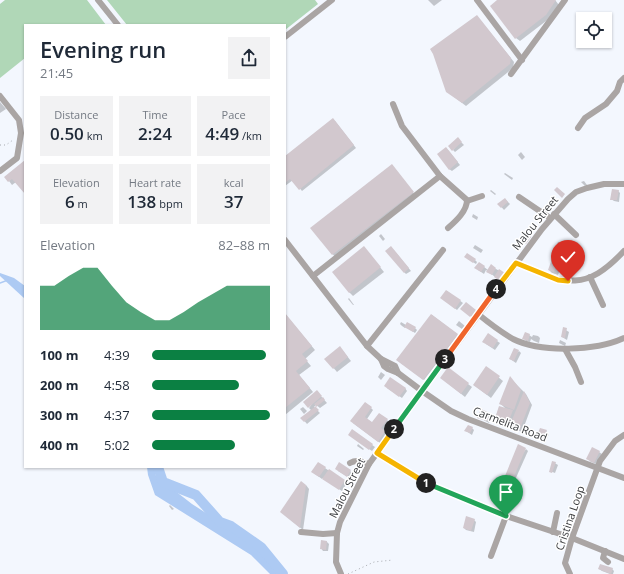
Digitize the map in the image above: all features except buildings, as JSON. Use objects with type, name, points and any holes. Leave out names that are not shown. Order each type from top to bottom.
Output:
[{"type":"street","points":[[98,0],[117,24]]},
{"type":"street","points":[[286,36],[332,0]]},
{"type":"street","points":[[477,0],[522,60]]},
{"type":"street","points":[[511,74],[565,0]]},
{"type":"street","points":[[578,128],[586,118],[603,108],[618,91],[620,82],[624,78]]},
{"type":"street","points":[[618,91],[624,95]]},
{"type":"street","points":[[0,96],[19,120],[23,132],[17,158],[0,171]]},
{"type":"street","points":[[392,104],[402,126],[440,176],[467,201]]},
{"type":"street","points":[[313,276],[440,176]]},
{"type":"street","name":"Malou Street","points":[[341,574],[336,562],[337,533],[340,522],[369,464],[478,314],[552,216],[576,192],[604,184],[624,184]]},
{"type":"street","points":[[467,201],[482,196]]},
{"type":"street","points":[[519,197],[552,216],[576,235]]},
{"type":"street","points":[[448,228],[463,212],[467,201]]},
{"type":"street","name":"Carmelita Road","points":[[286,241],[384,366],[391,371],[398,373],[451,411],[468,419],[624,478]]},
{"type":"street","points":[[368,346],[443,250]]},
{"type":"street","points":[[516,263],[558,280],[579,280],[590,277],[603,270],[624,251]]},
{"type":"street","points":[[590,277],[603,305]]},
{"type":"street","points":[[478,314],[514,339],[535,346],[565,349],[607,344],[623,340]]},
{"type":"street","points":[[565,349],[581,382]]},
{"type":"street","name":"Cristina Loop","points":[[570,574],[565,563],[572,538],[597,468],[604,454],[615,441],[624,435]]},
{"type":"street","points":[[377,453],[432,486],[506,516],[572,538],[624,559]]},
{"type":"street","points":[[350,463],[354,460],[369,464]]},
{"type":"street","points":[[553,532],[557,513]]},
{"type":"street","points":[[491,556],[506,516]]},
{"type":"street","points":[[301,532],[324,534],[337,533]]},
{"type":"street","points":[[605,551],[603,556],[608,562]]},
{"type":"path","points":[[0,145],[6,145],[23,132]]},
{"type":"path","points":[[347,574],[374,562],[394,560]]},
{"type":"green space","points":[[5,0],[87,0],[105,24],[24,24],[24,59],[0,78],[0,4]]},
{"type":"green space","points":[[107,0],[315,0],[318,4],[286,29],[286,24],[126,24]]},
{"type":"water","points":[[0,273],[14,278],[24,285],[24,298],[0,276]]},
{"type":"water","points":[[147,468],[154,468],[156,476],[192,504],[220,522],[231,526],[261,547],[283,574],[270,574],[251,555],[155,495]]},
{"type":"waterway","points":[[0,283],[8,280]]},
{"type":"waterway","points":[[158,468],[163,482],[196,495],[220,522],[231,526],[261,547],[283,574]]},
{"type":"route","points":[[506,516],[432,486],[377,453],[516,263],[558,280],[568,281]]}]
